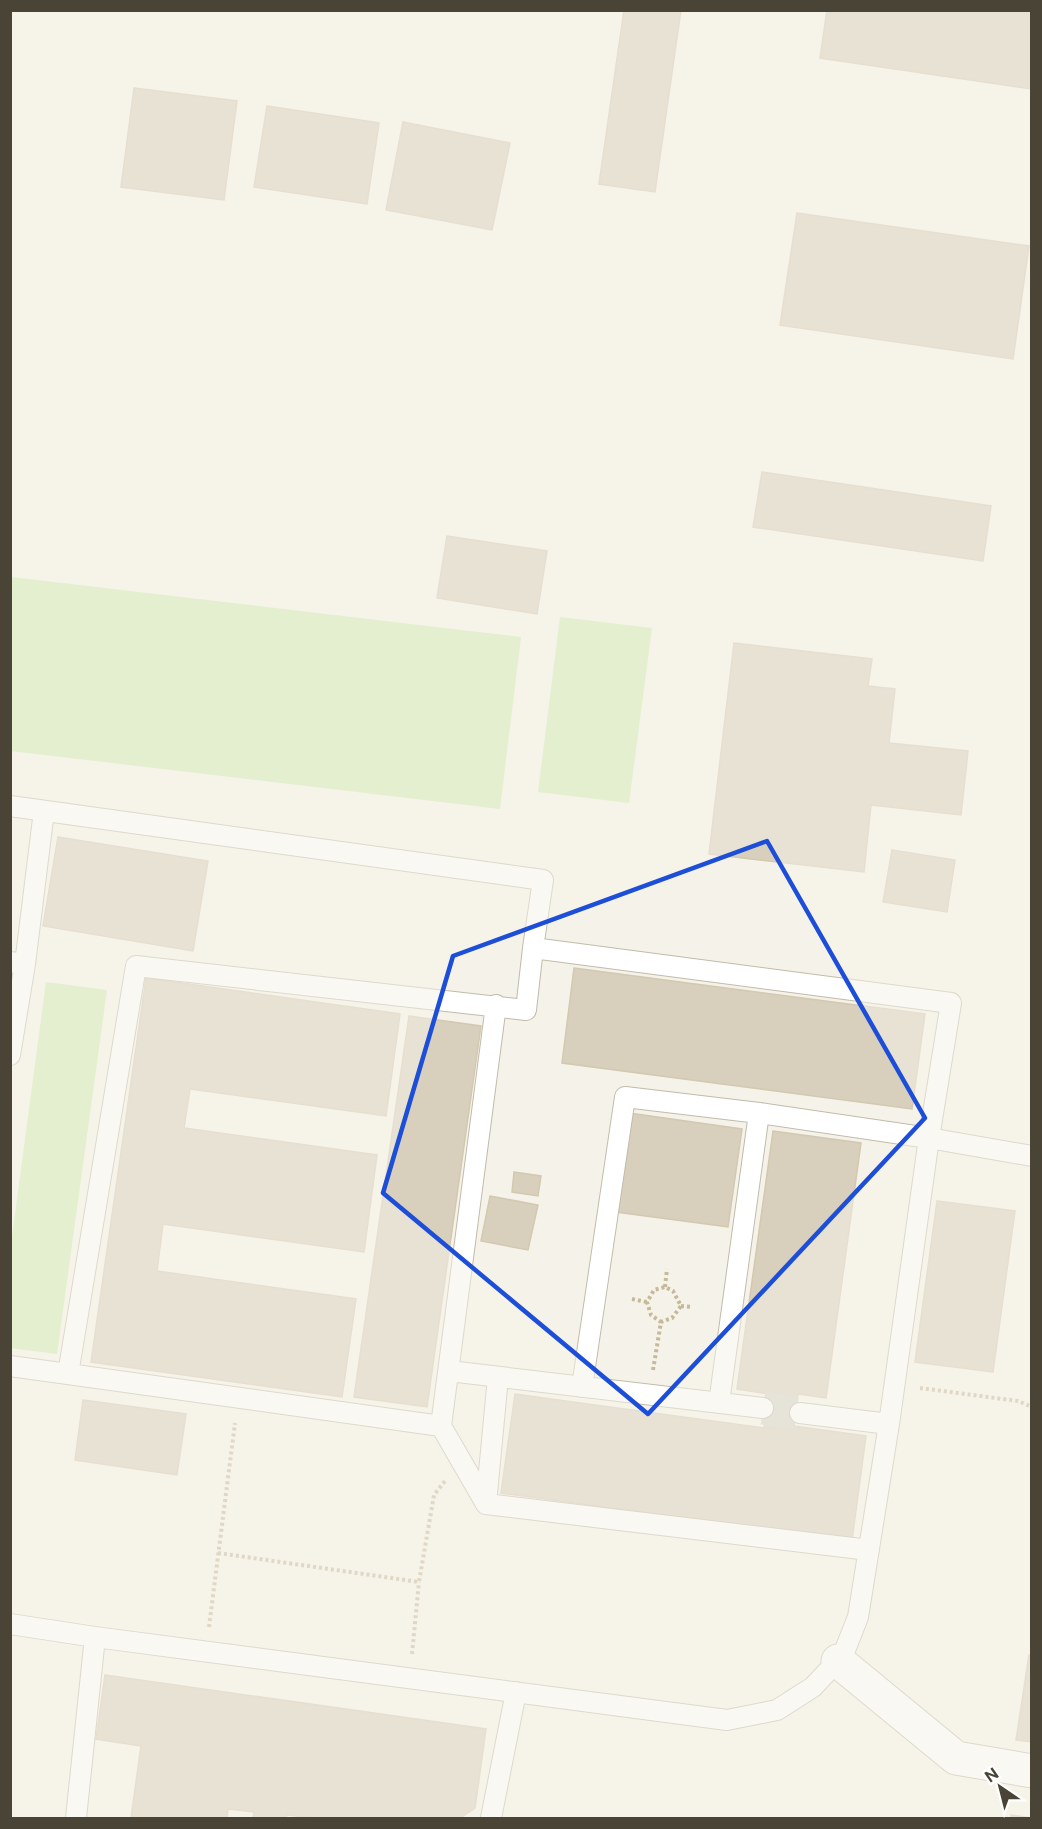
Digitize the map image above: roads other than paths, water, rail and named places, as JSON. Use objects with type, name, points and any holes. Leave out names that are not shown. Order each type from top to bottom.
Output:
[{"type":"street","points":[[838,1661],[956,1758],[1032,1772]]},
{"type":"lane","points":[[10,806],[543,880],[526,1010],[136,966],[68,1374]]},
{"type":"lane","points":[[10,1055],[18,963],[44,811]]},
{"type":"lane","points":[[10,1624],[727,1720],[777,1710],[813,1687],[843,1655],[858,1617],[951,1003],[533,948]]},
{"type":"lane","points":[[486,1504],[441,1426],[496,1005]]},
{"type":"lane","points":[[582,1387],[625,1096],[929,1138],[1032,1156]]},
{"type":"lane","points":[[719,1403],[759,1113]]},
{"type":"lane","points":[[10,1366],[441,1426]]},
{"type":"lane","points":[[449,1371],[763,1408]]},
{"type":"lane","points":[[486,1504],[498,1377]]},
{"type":"lane","points":[[800,1413],[889,1424]]},
{"type":"lane","points":[[486,1504],[869,1550]]},
{"type":"lane","points":[[76,1818],[95,1636]]},
{"type":"lane","points":[[491,1818],[516,1692]]},
{"type":"tunnel","points":[[763,1408],[800,1413]]}]
